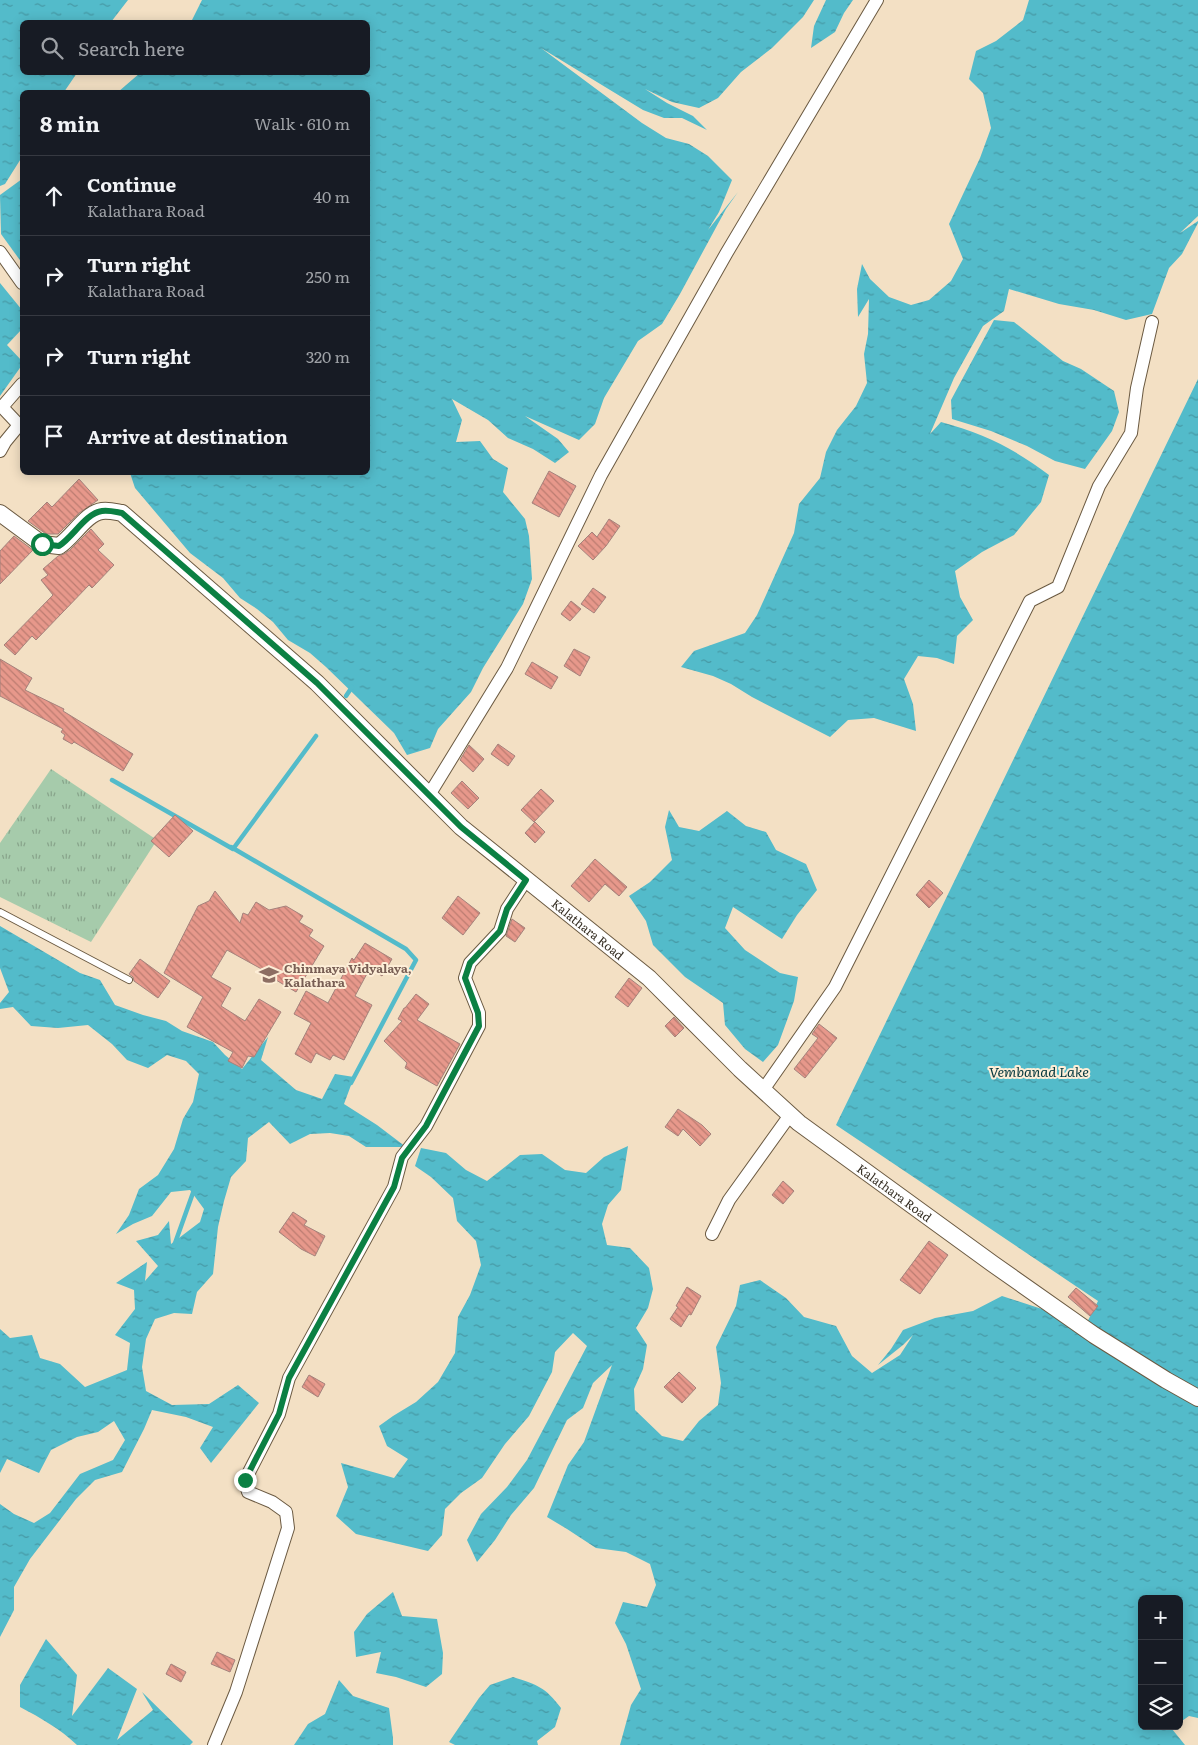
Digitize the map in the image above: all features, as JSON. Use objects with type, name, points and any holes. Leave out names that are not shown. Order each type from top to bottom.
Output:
[{"type":"street","points":[[430,795],[507,668],[602,475],[736,237],[877,0]]},
{"type":"street","points":[[0,252],[20,280]]},
{"type":"street","points":[[763,1090],[835,987],[1030,601],[1058,587],[1099,486],[1131,433],[1137,388],[1152,322]]},
{"type":"street","points":[[0,451],[19,424],[2,407],[20,386]]},
{"type":"street","name":"Kalathara Road","points":[[0,512],[42,544],[59,546],[68,540],[88,518],[100,511],[122,513],[317,683],[461,827],[649,978],[799,1123],[1094,1335],[1198,1398]]},
{"type":"street","points":[[214,1745],[236,1692],[288,1528],[286,1512],[272,1502],[248,1492],[245,1480],[279,1414],[289,1378],[394,1187],[402,1158],[426,1126],[479,1026],[478,1013],[465,978],[470,963],[500,931],[507,909],[526,880]]},
{"type":"street","points":[[712,1234],[729,1200],[790,1115]]},
{"type":"lane","points":[[0,912],[129,980]]},
{"type":"green space","points":[[51,769],[157,840],[91,942],[0,897],[0,843]]},
{"type":"water","points":[[0,0],[128,0],[113,20],[20,20],[20,75],[76,75],[65,90],[20,90],[20,160],[5,184],[0,186]]},
{"type":"water","points":[[202,0],[814,0],[803,17],[772,48],[741,72],[718,98],[699,108],[672,102],[645,89],[693,116],[707,130],[682,118],[664,118],[643,110],[541,48],[642,123],[666,138],[689,144],[708,156],[732,180],[719,212],[708,230],[738,192],[726,209],[662,324],[638,341],[604,398],[595,424],[579,440],[525,416],[558,439],[569,452],[555,463],[533,449],[508,438],[488,420],[452,399],[462,420],[456,442],[480,441],[493,459],[508,468],[503,492],[525,519],[529,536],[532,579],[523,604],[483,668],[471,692],[438,729],[430,748],[407,755],[394,733],[326,667],[310,653],[288,640],[273,622],[240,598],[223,578],[190,553],[135,488],[131,475],[370,475],[370,90],[120,90],[138,75],[370,75],[370,20],[192,20]]},
{"type":"water","points":[[826,0],[853,0],[835,32],[811,48],[814,26]]},
{"type":"water","points":[[1029,0],[1198,0],[1198,216],[1180,233],[1198,221],[1198,223],[1182,254],[1169,268],[1152,314],[1126,320],[1094,310],[1059,304],[1009,289],[1004,311],[983,326],[954,378],[930,434],[941,422],[985,437],[1023,457],[1049,475],[1041,502],[1014,535],[982,552],[955,571],[960,597],[973,620],[957,636],[954,664],[937,658],[918,656],[904,679],[913,704],[916,731],[874,718],[848,720],[830,737],[752,697],[731,684],[713,676],[681,667],[694,651],[745,633],[757,615],[794,533],[799,504],[820,478],[826,452],[837,430],[856,406],[867,383],[864,354],[868,334],[869,299],[858,317],[857,289],[862,264],[870,279],[889,297],[911,305],[929,300],[951,281],[963,259],[949,224],[980,158],[991,128],[983,93],[969,79],[976,51],[996,41],[1023,20]]},
{"type":"water","points":[[20,180],[20,260],[1,234],[0,195]]},
{"type":"water","points":[[0,283],[20,308],[20,331],[7,345],[20,359],[20,368],[0,396]]},
{"type":"water","points":[[994,320],[1014,322],[1063,361],[1081,369],[1114,391],[1119,412],[1112,431],[1085,469],[1055,461],[1027,446],[991,431],[952,419],[951,400]]},
{"type":"water","name":"Vembanad Lake","points":[[1198,379],[1198,1718],[1189,1716],[1183,1720],[1183,1595],[1138,1595],[1138,1730],[1173,1730],[1185,1745],[620,1745],[631,1705],[641,1689],[626,1644],[615,1623],[623,1602],[647,1607],[656,1585],[650,1564],[626,1552],[596,1548],[547,1517],[568,1465],[584,1442],[612,1365],[593,1383],[583,1408],[567,1420],[534,1488],[511,1515],[495,1540],[477,1562],[467,1540],[481,1514],[507,1487],[527,1460],[587,1346],[573,1333],[555,1352],[552,1372],[529,1416],[505,1444],[482,1478],[461,1493],[445,1509],[442,1535],[428,1551],[356,1534],[336,1516],[348,1487],[341,1463],[394,1478],[408,1459],[387,1446],[379,1426],[416,1402],[438,1382],[455,1353],[458,1317],[470,1295],[481,1265],[476,1241],[457,1221],[453,1198],[431,1177],[415,1166],[421,1148],[446,1153],[466,1170],[487,1181],[520,1155],[542,1154],[565,1170],[586,1173],[604,1157],[628,1146],[621,1190],[608,1205],[602,1224],[607,1245],[630,1248],[649,1268],[653,1289],[648,1308],[636,1328],[647,1345],[643,1369],[634,1389],[635,1410],[662,1436],[683,1441],[699,1421],[718,1405],[721,1383],[716,1347],[736,1306],[740,1285],[760,1280],[786,1298],[804,1317],[836,1326],[852,1356],[872,1373],[900,1355],[913,1335],[878,1365],[903,1330],[935,1318],[973,1311],[1002,1296],[1042,1309],[1081,1334],[1098,1301],[836,1125]]},
{"type":"water","points":[[669,810],[679,827],[699,831],[727,811],[746,826],[766,832],[776,850],[806,864],[817,890],[797,915],[782,939],[733,907],[725,928],[745,950],[780,973],[798,977],[794,1001],[778,1045],[763,1062],[745,1049],[725,1025],[723,1003],[685,977],[653,945],[646,921],[629,896],[650,882],[672,860],[665,827]]},
{"type":"water","points":[[0,926],[80,973],[100,980],[115,1005],[166,1021],[182,1031],[213,1042],[242,1069],[268,1037],[261,1060],[296,1090],[322,1099],[335,1074],[354,1077],[344,1104],[377,1125],[406,1147],[366,1147],[349,1136],[330,1133],[310,1134],[290,1144],[269,1122],[248,1138],[246,1161],[231,1177],[224,1201],[218,1227],[213,1274],[197,1292],[192,1314],[174,1313],[155,1319],[146,1339],[142,1367],[146,1391],[172,1405],[209,1404],[238,1385],[259,1403],[211,1463],[200,1448],[213,1427],[186,1417],[152,1410],[122,1472],[95,1480],[76,1499],[30,1559],[14,1587],[14,1610],[0,1637],[0,1504],[14,1514],[34,1523],[50,1513],[80,1474],[113,1460],[125,1440],[114,1421],[98,1432],[77,1437],[51,1450],[39,1473],[7,1459],[0,1473],[0,1329],[10,1338],[32,1335],[40,1358],[60,1364],[85,1387],[127,1370],[130,1343],[115,1335],[135,1309],[134,1290],[116,1283],[147,1262],[145,1281],[158,1266],[136,1241],[158,1235],[169,1221],[171,1244],[200,1222],[204,1209],[190,1190],[171,1192],[152,1216],[116,1234],[129,1215],[139,1189],[158,1175],[174,1149],[183,1119],[193,1102],[199,1074],[186,1061],[167,1055],[148,1068],[127,1060],[112,1044],[88,1025],[58,1028],[31,1026],[13,1007],[0,1009],[0,1003],[9,992],[0,968]]},
{"type":"water","points":[[393,1592],[402,1616],[437,1619],[443,1653],[442,1674],[426,1687],[396,1677],[376,1673],[381,1652],[356,1657],[354,1632],[367,1614]]},
{"type":"water","points":[[46,1639],[77,1675],[72,1716],[108,1668],[137,1689],[117,1740],[153,1710],[142,1692],[193,1742],[190,1745],[77,1745],[50,1724],[20,1707],[20,1685]]},
{"type":"water","points":[[513,1677],[529,1682],[545,1691],[561,1708],[555,1727],[537,1741],[538,1745],[455,1745],[449,1742],[490,1685]]},
{"type":"water","points":[[339,1680],[353,1696],[389,1708],[393,1745],[294,1745],[308,1724],[325,1714]]},
{"type":"building","points":[[549,471],[576,486],[559,517],[532,503]]},
{"type":"building","points":[[79,479],[98,500],[79,513],[58,534],[46,534],[28,521],[47,502],[52,507]]},
{"type":"building","points":[[609,519],[620,526],[593,560],[578,546],[592,532],[597,537]]},
{"type":"building","points":[[91,529],[104,544],[98,550],[114,565],[92,588],[89,585],[36,640],[32,636],[15,655],[4,645],[53,595],[41,580],[48,575],[43,569],[58,556],[70,550]]},
{"type":"building","points":[[14,536],[33,550],[0,584],[0,551]]},
{"type":"building","points":[[593,588],[606,597],[594,613],[581,604]]},
{"type":"building","points":[[571,601],[581,609],[570,621],[561,614]]},
{"type":"building","points":[[574,649],[590,657],[580,676],[564,666]]},
{"type":"building","points":[[0,659],[32,678],[25,690],[64,709],[63,711],[133,754],[123,771],[74,742],[72,744],[63,739],[65,735],[61,732],[63,729],[0,696]]},
{"type":"building","points":[[532,662],[558,677],[551,689],[525,674]]},
{"type":"building","points":[[498,744],[515,756],[508,766],[491,754]]},
{"type":"building","points":[[469,745],[484,759],[473,772],[460,760]]},
{"type":"building","points":[[462,781],[479,798],[468,809],[451,793]]},
{"type":"building","points":[[541,789],[554,801],[534,822],[521,810]]},
{"type":"building","points":[[175,815],[193,831],[169,857],[151,841]]},
{"type":"building","points":[[535,822],[545,832],[535,843],[525,833]]},
{"type":"building","points":[[595,859],[627,887],[619,896],[605,884],[589,902],[571,886]]},
{"type":"building","points":[[929,880],[943,893],[929,908],[916,895]]},
{"type":"building","points":[[215,891],[240,923],[243,913],[248,915],[256,902],[269,910],[286,906],[303,916],[299,922],[313,930],[309,936],[324,946],[296,992],[266,974],[267,972],[227,950],[211,977],[231,988],[221,1006],[245,1021],[259,999],[281,1012],[254,1057],[248,1056],[242,1068],[228,1061],[233,1052],[187,1027],[203,997],[164,973],[198,906],[209,901]]},
{"type":"building","points":[[458,896],[480,913],[463,935],[442,918]]},
{"type":"building","points":[[512,919],[525,928],[515,942],[506,936]]},
{"type":"building","name":"Chinmaya Vidyalaya, Kalathara","points":[[365,943],[392,959],[382,976],[370,968],[355,996],[372,1005],[344,1060],[333,1055],[330,1060],[316,1053],[311,1063],[295,1054],[311,1023],[294,1014],[306,991],[328,1003],[352,958],[354,960]]},
{"type":"building","points":[[140,959],[170,981],[158,998],[134,981],[133,977],[129,974]]},
{"type":"building","points":[[629,978],[642,988],[628,1007],[615,997]]},
{"type":"building","points":[[416,994],[429,1004],[417,1020],[460,1044],[437,1086],[405,1068],[407,1063],[384,1041],[402,1021],[398,1019],[404,1008]]},
{"type":"building","points":[[674,1017],[684,1028],[675,1037],[665,1026]]},
{"type":"building","points":[[819,1024],[837,1038],[805,1078],[794,1069],[818,1038],[812,1034]]},
{"type":"building","points":[[678,1109],[702,1125],[711,1134],[700,1146],[683,1129],[678,1136],[665,1127]]},
{"type":"building","points":[[783,1181],[794,1191],[783,1204],[772,1195]]},
{"type":"building","points":[[293,1212],[307,1221],[304,1225],[325,1236],[315,1256],[301,1249],[279,1232]]},
{"type":"building","points":[[929,1241],[948,1255],[920,1294],[900,1280]]},
{"type":"building","points":[[687,1287],[701,1296],[691,1315],[689,1314],[681,1327],[670,1319]]},
{"type":"building","points":[[1076,1288],[1098,1306],[1090,1316],[1068,1297]]},
{"type":"building","points":[[679,1372],[696,1388],[682,1403],[664,1387]]},
{"type":"building","points":[[309,1375],[325,1384],[318,1397],[302,1387]]},
{"type":"building","points":[[217,1652],[235,1660],[230,1672],[211,1664]]},
{"type":"building","points":[[171,1664],[186,1672],[181,1682],[166,1674]]},
{"type":"waterway","points":[[346,696],[352,687]]},
{"type":"waterway","points":[[112,780],[233,849],[316,736]]},
{"type":"waterway","points":[[231,847],[406,949],[416,960],[351,1083]]},
{"type":"waterway","points":[[174,1246],[194,1190]]},
{"type":"place","name":"Chinmaya Vidyalaya, Kalathara","points":[[269,975]]},
{"type":"route","points":[[42,544],[59,546],[68,540],[88,518],[100,511],[122,513],[317,683],[461,827],[526,880],[507,909],[500,931],[470,963],[465,978],[478,1013],[479,1026],[426,1126],[402,1158],[394,1187],[289,1378],[279,1414],[245,1480]]}]
